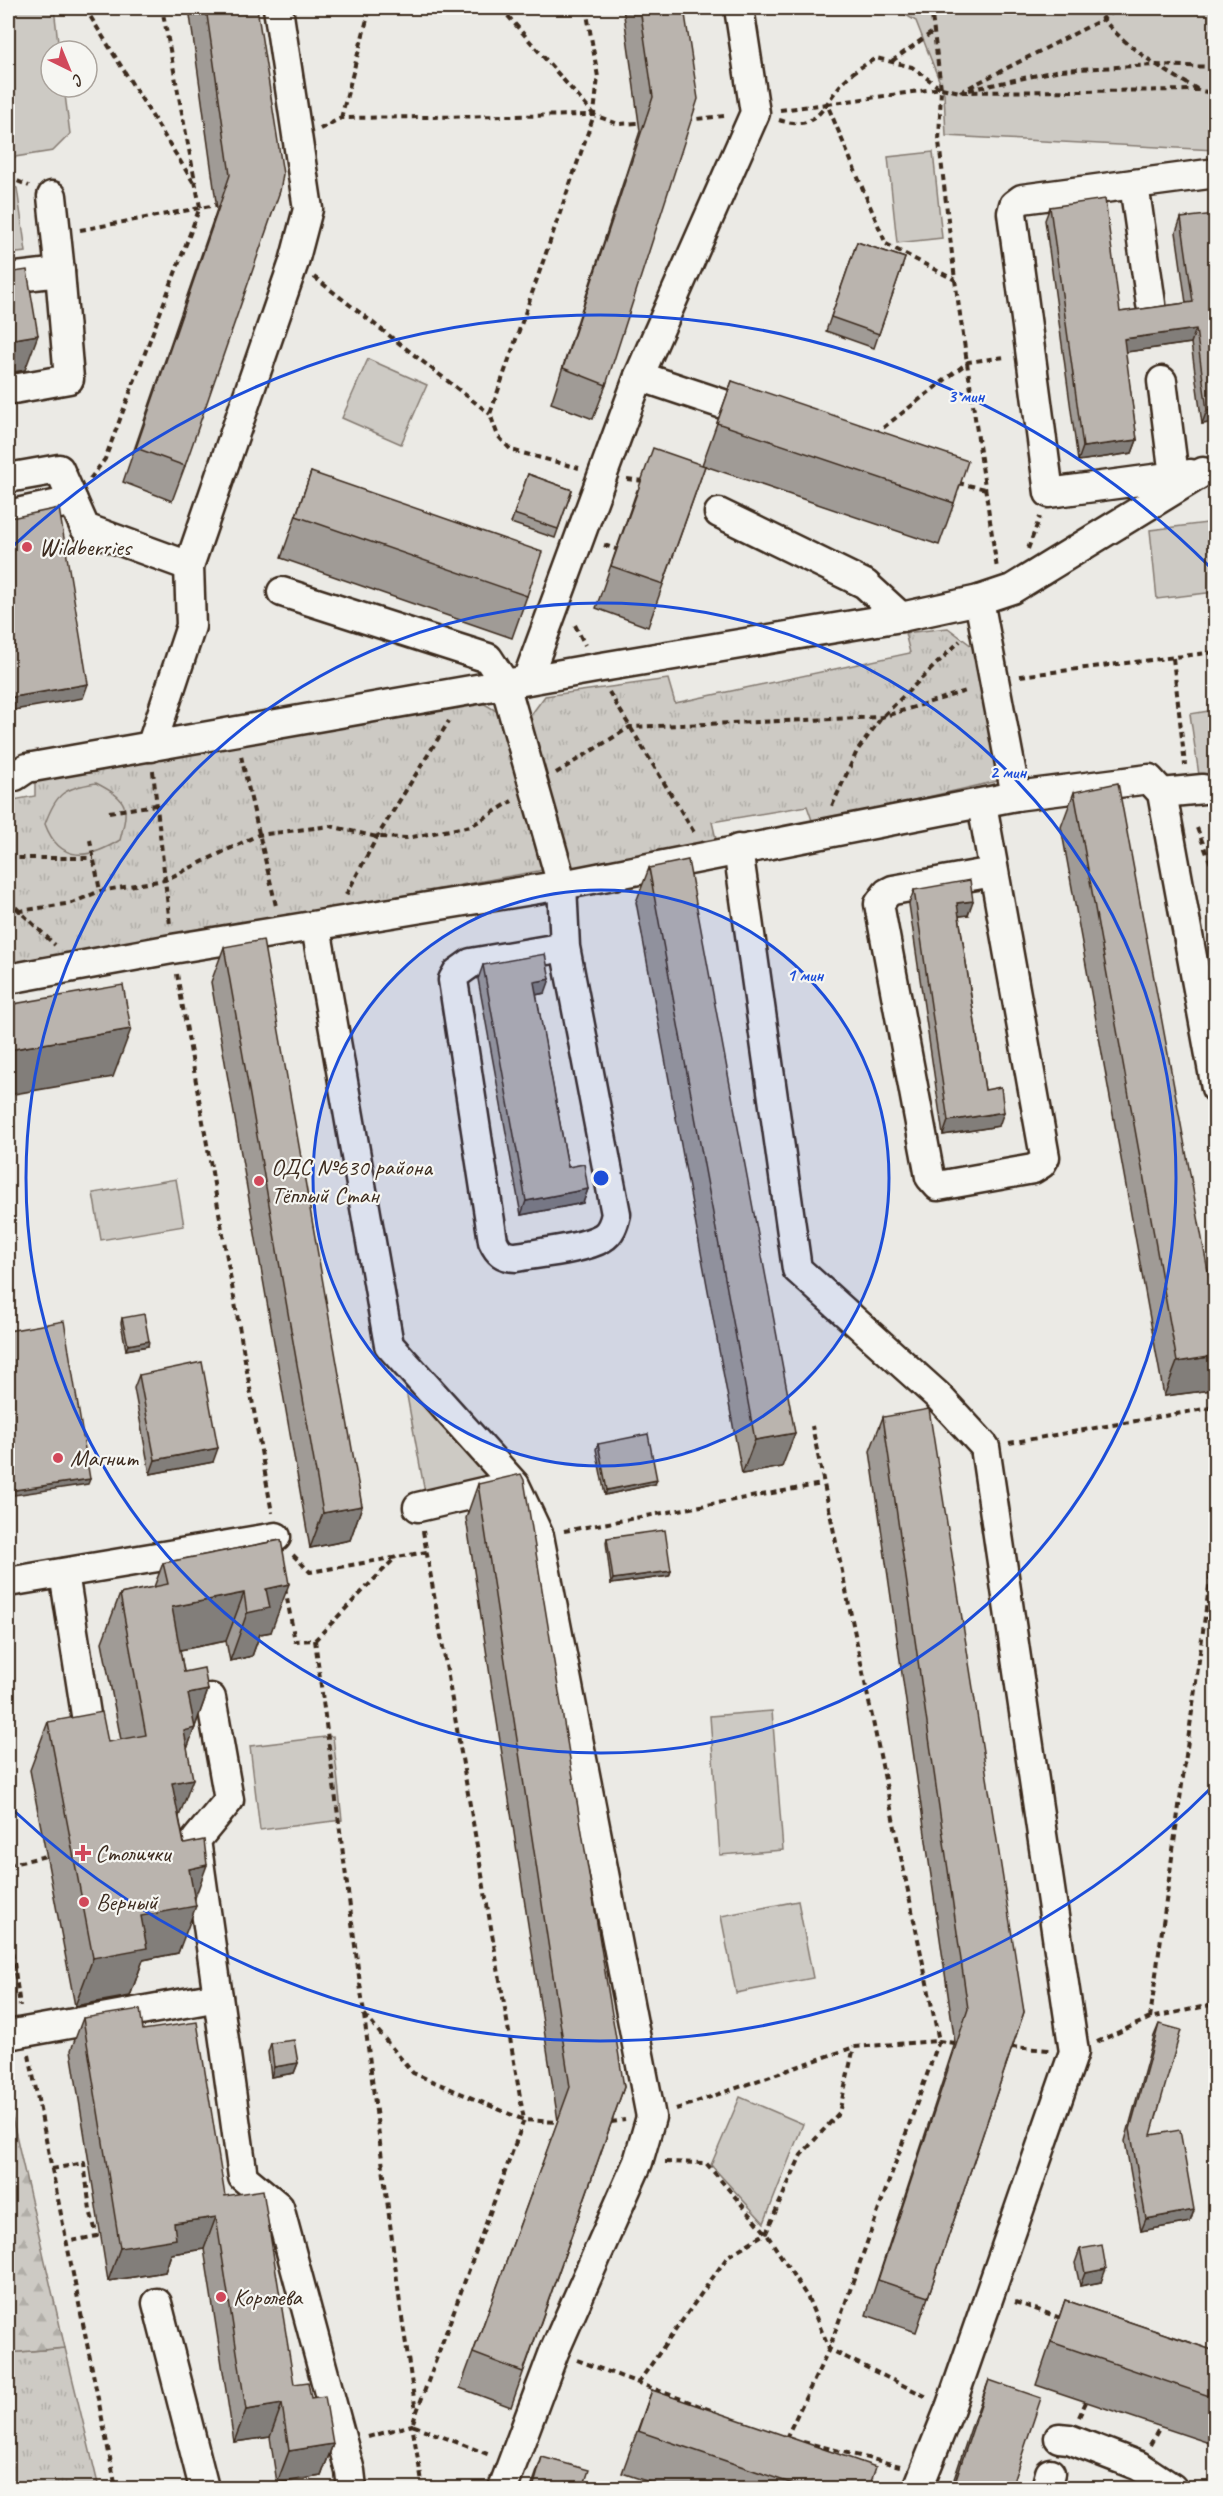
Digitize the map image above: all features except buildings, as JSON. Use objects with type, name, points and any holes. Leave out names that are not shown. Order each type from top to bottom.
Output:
[{"type":"street","points":[[151,747],[191,626],[189,566],[294,262],[308,209],[278,8]]},
{"type":"street","points":[[565,947],[471,963],[463,966],[453,980],[493,1241],[497,1250],[506,1257],[591,1242],[604,1237],[613,1226],[616,1214],[565,947],[562,885],[534,787],[516,682],[616,476],[639,376],[755,112],[739,8]]},
{"type":"street","points":[[1209,471],[1049,494],[1012,213],[1014,205],[1022,199],[1215,173]]},
{"type":"street","points":[[1134,184],[1151,304]]},
{"type":"street","points":[[8,390],[69,379],[52,196]]},
{"type":"street","points":[[8,278],[60,272]]},
{"type":"street","points":[[639,376],[780,423]]},
{"type":"street","points":[[1162,381],[1174,477]]},
{"type":"street","points":[[8,478],[59,469],[85,528],[189,566]]},
{"type":"street","points":[[8,778],[27,768],[902,616],[979,600],[1012,589],[1209,471]]},
{"type":"street","points":[[8,515],[73,501]]},
{"type":"street","points":[[719,513],[865,584],[902,616]]},
{"type":"street","points":[[282,592],[488,658],[516,682]]},
{"type":"street","points":[[979,600],[1016,796]]},
{"type":"street","points":[[8,979],[172,949],[562,885],[1016,796],[1149,779],[1161,793],[1213,1057],[1215,1088]]},
{"type":"street","points":[[1161,793],[1203,789]]},
{"type":"street","points":[[981,804],[1044,1157],[1041,1164],[1033,1169],[938,1186],[930,1178],[879,904],[887,893],[893,890],[993,872]]},
{"type":"street","points":[[738,849],[797,1269],[938,1395],[985,1447],[1074,2052],[950,2408],[922,2480]]},
{"type":"street","points":[[323,926],[389,1345],[515,1485],[539,1536],[651,2117],[638,2162],[554,2352],[507,2476]]},
{"type":"street","points":[[418,1507],[515,1485]]},
{"type":"street","points":[[8,1582],[276,1537]]},
{"type":"street","points":[[64,1573],[89,1734]]},
{"type":"street","points":[[211,1698],[229,1800],[196,1840],[243,2177],[279,2207],[352,2488]]},
{"type":"street","points":[[16,2033],[218,1997]]},
{"type":"street","points":[[157,2303],[204,2488]]},
{"type":"street","points":[[1059,2438],[1068,2439],[1139,2466],[1172,2488]]},
{"type":"path","points":[[85,8],[197,188]]},
{"type":"path","points":[[73,501],[105,459],[200,207],[162,8]]},
{"type":"path","points":[[341,118],[370,8]]},
{"type":"path","points":[[501,8],[594,115]]},
{"type":"path","points":[[490,414],[594,115],[598,77],[586,8]]},
{"type":"path","points":[[931,8],[941,88],[939,142],[955,280],[998,574],[979,600]]},
{"type":"path","points":[[1095,8],[1103,19],[1155,65],[1198,90]]},
{"type":"path","points":[[960,92],[1103,19],[1117,8]]},
{"type":"path","points":[[892,61],[934,31]]},
{"type":"path","points":[[755,112],[785,122],[811,121],[819,116],[845,80],[876,58],[912,67],[941,88]]},
{"type":"path","points":[[960,92],[1060,70],[1155,65],[1215,67]]},
{"type":"path","points":[[787,109],[941,88],[960,92],[1198,90],[1215,94]]},
{"type":"path","points":[[827,104],[886,244],[955,280]]},
{"type":"path","points":[[298,142],[341,118],[594,115],[618,124],[639,123]]},
{"type":"path","points":[[89,228],[216,205]]},
{"type":"path","points":[[294,262],[490,414],[498,436],[511,450],[650,482]]},
{"type":"path","points":[[874,434],[968,362],[1008,357]]},
{"type":"path","points":[[954,483],[986,489]]},
{"type":"path","points":[[1012,589],[1049,494]]},
{"type":"path","points":[[604,544],[616,549]]},
{"type":"path","points":[[819,833],[857,752],[882,717],[964,638]]},
{"type":"path","points":[[8,910],[20,911],[72,903],[100,891],[165,880],[258,835],[330,826],[377,837],[407,838],[471,826],[630,727],[882,717],[995,681],[1038,672],[1215,652]]},
{"type":"path","points":[[596,668],[708,855]]},
{"type":"path","points":[[323,926],[467,690]]},
{"type":"path","points":[[235,732],[283,932]]},
{"type":"path","points":[[151,747],[172,949],[276,1537],[310,1572],[427,1552]]},
{"type":"path","points":[[109,812],[156,805]]},
{"type":"path","points":[[90,840],[100,891]]},
{"type":"path","points":[[8,858],[94,858]]},
{"type":"path","points":[[8,900],[78,966]]},
{"type":"path","points":[[985,1447],[1215,1407]]},
{"type":"path","points":[[786,2438],[829,2349],[939,2041],[822,1484],[812,1426]]},
{"type":"path","points":[[539,1536],[822,1484]]},
{"type":"path","points":[[418,1507],[524,2120],[412,2425],[423,2488]]},
{"type":"path","points":[[1215,1536],[1150,2018],[1215,2004]]},
{"type":"path","points":[[284,1583],[295,1641],[315,1640],[396,1557]]},
{"type":"path","points":[[315,1640],[416,2414]]},
{"type":"path","points":[[8,1865],[46,1856]]},
{"type":"path","points":[[8,1921],[16,2033],[52,2169],[116,2488]]},
{"type":"path","points":[[364,2014],[413,2073],[524,2120],[558,2122]]},
{"type":"path","points":[[612,2122],[651,2117],[854,2047],[939,2041],[955,2043]]},
{"type":"path","points":[[638,2383],[728,2256],[766,2232],[801,2155],[839,2113],[854,2047]]},
{"type":"path","points":[[638,2162],[706,2163],[766,2232],[808,2298],[829,2349],[950,2408]]},
{"type":"path","points":[[52,2169],[84,2163],[90,2210],[97,2236],[66,2242]]},
{"type":"path","points":[[90,2210],[97,2210]]},
{"type":"path","points":[[990,2294],[1069,2320]]},
{"type":"path","points":[[554,2352],[723,2415]]},
{"type":"path","points":[[342,2443],[412,2425],[507,2476]]},
{"type":"path","points":[[776,2434],[922,2480]]},
{"type":"green space","points":[[8,8],[54,8],[58,39],[39,39],[39,99],[66,99],[70,134],[53,151],[8,158]]},
{"type":"green space","points":[[894,8],[1215,8],[1215,150],[946,136],[944,93],[916,21]]},
{"type":"green space","points":[[933,152],[942,238],[897,243],[888,157]]},
{"type":"green space","points":[[8,185],[17,188],[26,252],[8,254]]},
{"type":"green space","points":[[368,359],[427,385],[401,444],[342,418]]},
{"type":"green space","points":[[1215,522],[1215,592],[1157,599],[1150,530]]},
{"type":"green space","points":[[948,628],[977,650],[998,781],[813,823],[807,806],[712,822],[717,843],[571,873],[528,719],[545,696],[668,679],[675,703],[910,653],[905,633]]},
{"type":"green space","points":[[483,703],[503,715],[544,870],[8,967],[8,801],[35,796],[35,781]]},
{"type":"green space","points":[[1215,710],[1215,773],[1199,775],[1190,714]]},
{"type":"green space","points":[[96,783],[115,794],[124,805],[125,819],[120,840],[87,854],[67,852],[51,837],[45,824],[49,814],[58,799],[69,790]]},
{"type":"green space","points":[[176,1179],[184,1226],[101,1240],[93,1193]]},
{"type":"green space","points":[[403,1374],[495,1478],[425,1493]]},
{"type":"green space","points":[[772,1711],[783,1850],[720,1855],[710,1716]]},
{"type":"green space","points":[[333,1736],[342,1820],[260,1830],[250,1746]]},
{"type":"green space","points":[[798,1901],[813,1978],[736,1993],[721,1916]]},
{"type":"green space","points":[[740,2097],[803,2124],[764,2223],[711,2165]]},
{"type":"green space","points":[[8,2100],[65,2348],[8,2353]]},
{"type":"green space","points":[[65,2348],[99,2488],[8,2488],[8,2353]]},
{"type":"place","name":"Wildberries","points":[[27,547]]},
{"type":"place","name":"ОДС №630 района Тёплый Стан","points":[[259,1181]]},
{"type":"place","name":"Магнит","points":[[58,1458]]},
{"type":"place","name":"Столички","points":[[83,1853]]},
{"type":"place","name":"Верный","points":[[84,1902]]},
{"type":"place","name":"Королева","points":[[221,2297]]}]
